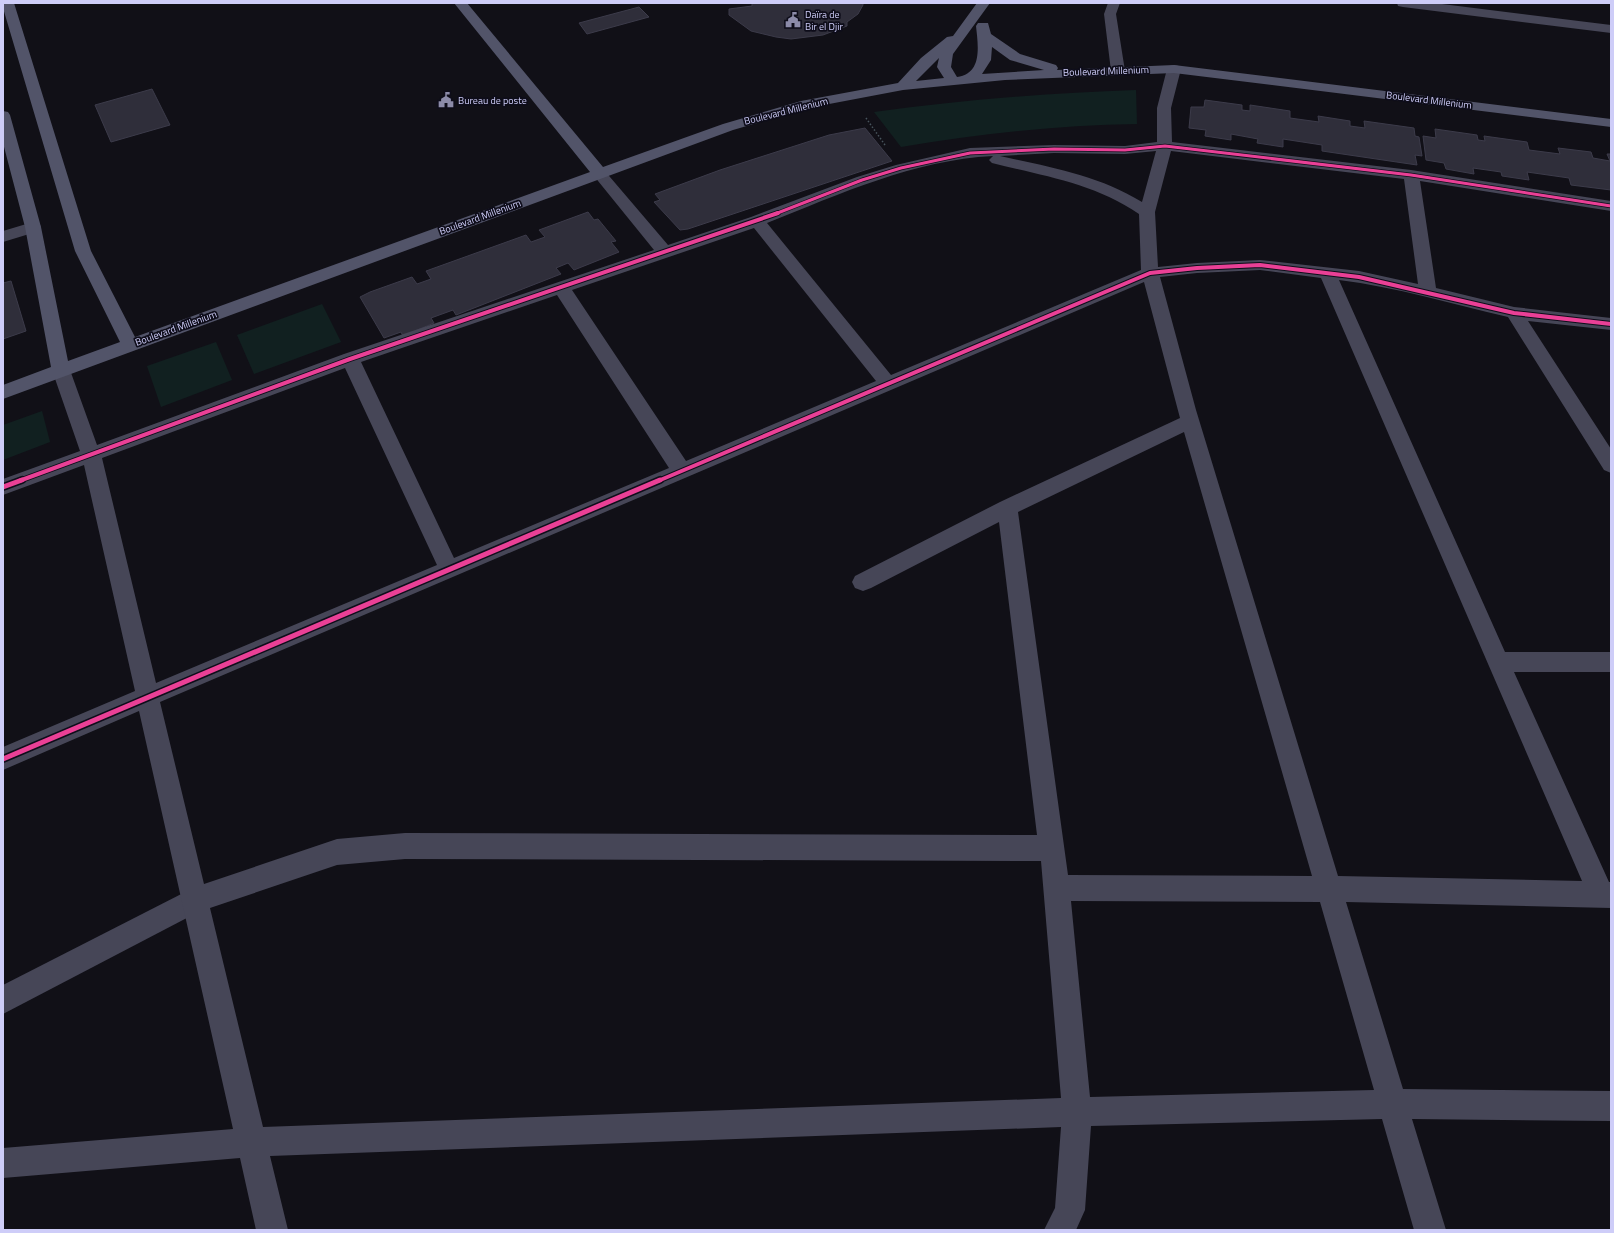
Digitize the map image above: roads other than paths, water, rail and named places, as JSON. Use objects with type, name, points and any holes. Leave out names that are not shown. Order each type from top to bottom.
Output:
[{"type":"main road","points":[[8,3],[83,251],[130,345]]},
{"type":"main road","points":[[460,3],[599,173]]},
{"type":"main road","points":[[952,80],[944,67],[946,54],[983,5]]},
{"type":"main road","points":[[970,78],[983,66],[985,60],[983,5]]},
{"type":"main road","points":[[903,86],[926,61],[960,34]]},
{"type":"main road","points":[[984,36],[1015,57],[1054,68],[1080,72]]},
{"type":"main road","name":"Boulevard Millenium","points":[[3,392],[728,127],[806,104],[903,86],[970,78],[1174,69],[1611,123]]},
{"type":"main road","points":[[3,115],[33,227],[61,370]]},
{"type":"street","points":[[1114,3],[1110,14],[1118,71]]},
{"type":"street","points":[[1403,3],[1611,29]]},
{"type":"street","points":[[1494,3],[1505,16]]},
{"type":"street","points":[[1174,69],[1164,108],[1165,146],[1148,212],[1150,273],[1190,421],[1430,1230]]},
{"type":"street","points":[[3,487],[350,359],[757,220],[862,180],[901,168],[970,153],[1054,149],[1125,150],[1165,146],[1410,175],[1611,206]]},
{"type":"street","points":[[970,153],[1095,184],[1124,197],[1148,212]]},
{"type":"street","points":[[599,173],[665,252]]},
{"type":"street","points":[[1410,175],[1428,292]]},
{"type":"street","points":[[757,220],[888,384]]},
{"type":"street","points":[[3,237],[33,227]]},
{"type":"street","points":[[3,759],[147,696],[1150,273],[1197,268],[1260,265],[1359,277],[1514,313],[1611,324]]},
{"type":"street","points":[[1057,888],[1329,889],[1606,895],[1500,662],[1327,273]]},
{"type":"street","points":[[561,287],[682,471]]},
{"type":"street","points":[[1514,313],[1611,465]]},
{"type":"street","points":[[350,359],[449,569]]},
{"type":"street","points":[[61,370],[91,455],[272,1230]]},
{"type":"street","points":[[863,582],[1007,508],[1190,421]]},
{"type":"street","points":[[1007,508],[1057,888],[1077,1112],[1070,1210],[1060,1230]]},
{"type":"street","points":[[1500,662],[1611,662]]},
{"type":"street","points":[[3,1000],[195,900],[337,852],[405,846],[1052,848]]},
{"type":"street","points":[[3,1163],[252,1142],[1077,1112],[1393,1104],[1611,1106]]},
{"type":"place","name":"Daïra de Bir el Djir","points":[[793,20]]},
{"type":"place","name":"Bureau de poste","points":[[446,100]]}]
